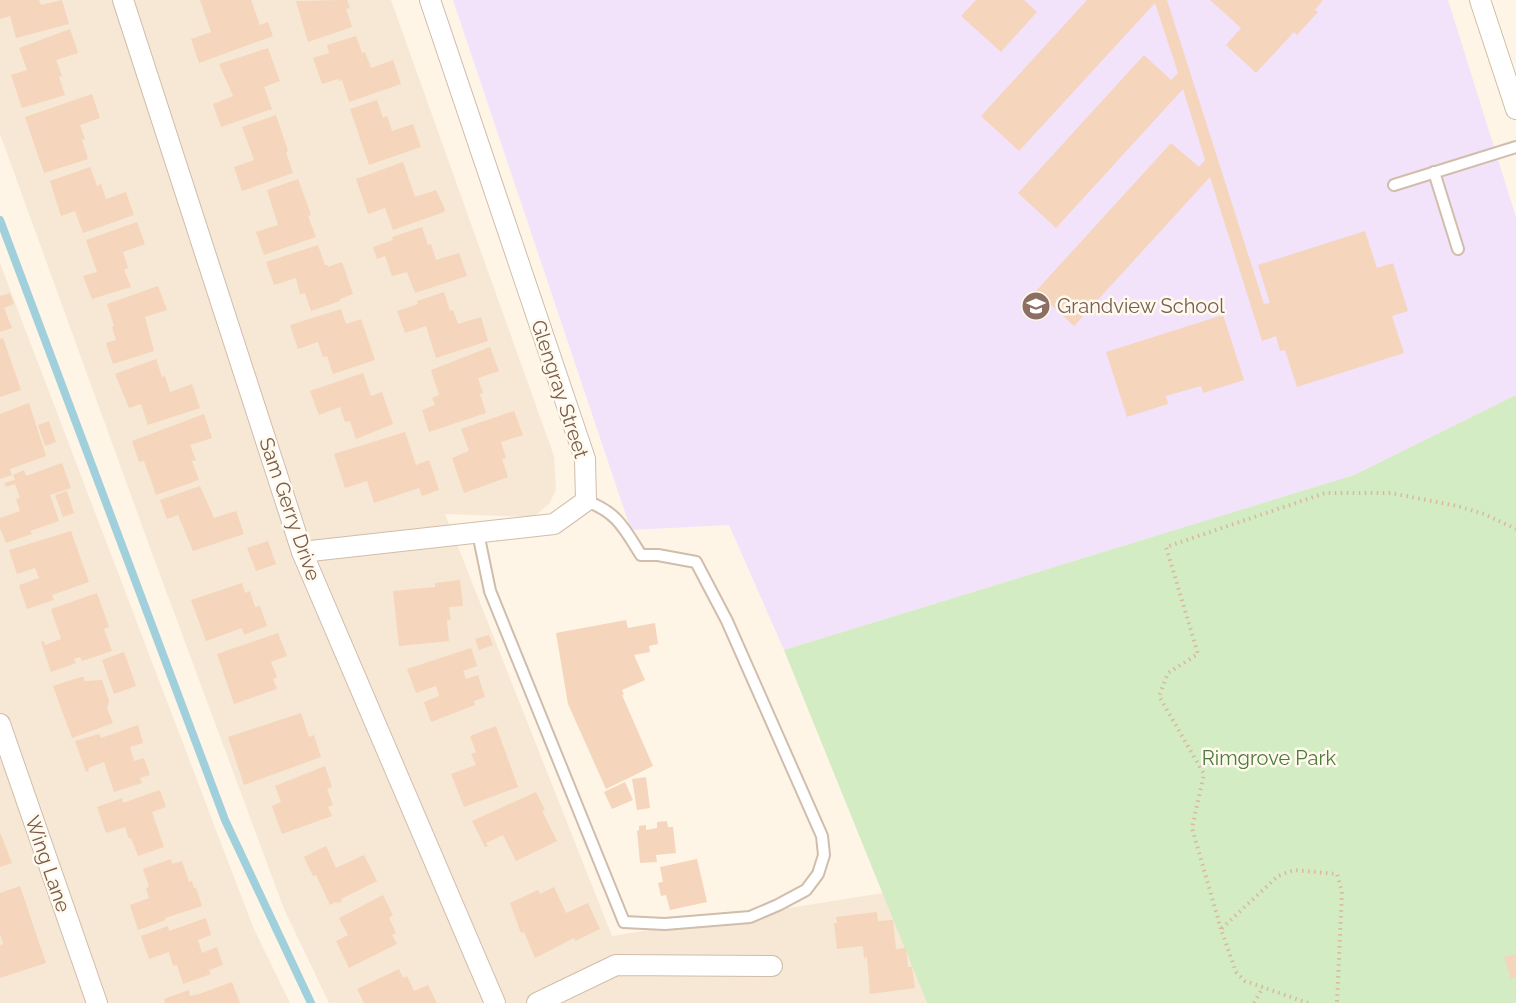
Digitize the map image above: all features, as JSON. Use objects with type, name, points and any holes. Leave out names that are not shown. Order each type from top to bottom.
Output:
[{"type":"street","name":"Sam Gerry Drive","points":[[123,0],[302,552],[495,1003]]},
{"type":"street","name":"Glengray Street","points":[[430,0],[585,459],[586,501]]},
{"type":"street","points":[[1480,0],[1516,109]]},
{"type":"street","points":[[302,552],[554,524],[586,501]]},
{"type":"street","name":"Wing Lane","points":[[0,724],[93,1002]]},
{"type":"street","points":[[537,1003],[616,965],[772,966]]},
{"type":"lane","points":[[1394,185],[1516,147]]},
{"type":"lane","points":[[1434,172],[1458,249]]},
{"type":"lane","points":[[478,533],[490,591],[624,922],[665,924],[750,917],[778,905],[806,890],[818,874],[824,855],[822,836],[727,621],[696,562],[657,555],[641,555],[617,518],[601,507],[586,501]]},
{"type":"path","points":[[1308,1003],[1245,981],[1236,972],[1221,929],[1192,828],[1204,774],[1159,696],[1168,672],[1198,654],[1166,547],[1325,493],[1391,493],[1484,514],[1516,528]]},
{"type":"path","points":[[1221,929],[1278,876],[1294,870],[1337,874],[1342,892],[1337,1003]]},
{"type":"path","points":[[1254,1003],[1263,987]]},
{"type":"shaded area","points":[[0,0],[391,0],[554,456],[556,490],[549,504],[533,517],[445,514],[612,936],[883,893],[927,1003],[329,1003],[284,909],[0,134]]},
{"type":"shaded area","name":"Grandview School","points":[[453,0],[1448,0],[1516,217],[1516,395],[1354,475],[784,650],[729,525],[631,530]]},
{"type":"shaded area","points":[[0,263],[253,927],[290,1003],[0,1003]]},
{"type":"green space","name":"Rimgrove Park","points":[[1516,395],[1516,1003],[927,1003],[784,650],[1354,475]]},
{"type":"building","points":[[0,0],[39,0],[41,5],[62,0],[69,24],[16,38],[10,16],[0,19]]},
{"type":"building","points":[[200,0],[251,0],[260,25],[268,22],[273,36],[199,63],[191,39],[211,32]]},
{"type":"building","points":[[347,0],[350,8],[346,9],[352,27],[308,42],[296,1]]},
{"type":"building","points":[[976,0],[1024,0],[1037,12],[1001,52],[961,16]]},
{"type":"building","points":[[1087,0],[1167,0],[1264,304],[1270,303],[1258,265],[1365,231],[1377,268],[1393,263],[1408,311],[1392,316],[1404,353],[1297,387],[1285,350],[1280,351],[1276,336],[1262,341],[1210,177],[1074,326],[1036,291],[1171,143],[1199,167],[1205,160],[1183,89],[1056,228],[1018,193],[1144,55],[1171,80],[1178,73],[1155,3],[1019,151],[981,116]]},
{"type":"building","points":[[1210,0],[1323,0],[1315,10],[1318,12],[1297,35],[1294,32],[1256,73],[1226,45],[1241,28]]},
{"type":"building","points":[[70,29],[78,53],[56,60],[62,76],[59,77],[65,95],[22,108],[11,75],[27,70],[19,48]]},
{"type":"building","points":[[356,36],[371,68],[393,60],[401,84],[349,102],[342,80],[322,84],[313,58],[329,53],[327,45]]},
{"type":"building","points":[[268,48],[280,81],[264,87],[272,109],[221,127],[213,104],[233,96],[219,64]]},
{"type":"building","points":[[92,94],[100,118],[80,125],[88,159],[44,173],[25,117]]},
{"type":"building","points":[[377,100],[383,118],[387,116],[392,131],[413,124],[421,147],[369,165],[350,109]]},
{"type":"building","points":[[276,115],[293,173],[242,191],[234,167],[254,160],[242,127]]},
{"type":"building","points":[[403,162],[415,197],[436,190],[445,209],[444,212],[393,230],[385,208],[368,214],[356,179]]},
{"type":"building","points":[[90,167],[97,186],[101,184],[106,199],[126,192],[134,215],[83,233],[75,211],[61,216],[50,181]]},
{"type":"building","points":[[298,179],[316,237],[264,255],[256,232],[278,225],[267,190]]},
{"type":"building","points":[[137,222],[145,244],[123,252],[128,268],[124,270],[131,287],[92,299],[83,276],[97,272],[86,240]]},
{"type":"building","points":[[422,227],[436,260],[459,253],[467,276],[415,293],[407,272],[392,276],[385,256],[377,259],[373,247],[393,240],[392,237]]},
{"type":"building","points":[[318,245],[325,265],[328,267],[342,262],[353,294],[311,311],[305,293],[300,294],[296,278],[274,285],[266,262]]},
{"type":"building","points":[[158,286],[167,310],[145,317],[154,351],[113,364],[106,343],[116,340],[107,304]]},
{"type":"building","points":[[444,292],[450,311],[453,310],[458,324],[481,317],[488,341],[436,358],[426,326],[405,333],[397,311]]},
{"type":"building","points":[[10,293],[14,304],[4,308],[12,328],[0,332],[0,296]]},
{"type":"building","points":[[341,309],[346,324],[361,319],[375,360],[333,374],[327,356],[323,357],[318,342],[298,349],[290,325]]},
{"type":"building","points":[[1223,315],[1244,380],[1203,393],[1201,386],[1166,396],[1168,404],[1127,417],[1106,352]]},
{"type":"building","points":[[3,338],[21,390],[0,397],[0,339]]},
{"type":"building","points":[[490,347],[499,371],[478,378],[486,413],[429,432],[422,410],[435,405],[432,398],[439,395],[431,370]]},
{"type":"building","points":[[156,359],[170,392],[192,384],[200,408],[148,425],[141,404],[129,408],[115,374]]},
{"type":"building","points":[[363,373],[371,396],[382,392],[393,424],[356,439],[350,421],[345,422],[340,407],[319,415],[310,391]]},
{"type":"building","points":[[29,403],[46,456],[10,469],[12,475],[0,479],[0,414]]},
{"type":"building","points":[[514,411],[523,435],[501,442],[506,458],[502,459],[508,477],[464,493],[452,458],[469,451],[461,429]]},
{"type":"building","points":[[204,414],[212,438],[190,445],[196,460],[192,461],[199,480],[156,495],[144,461],[139,462],[132,441]]},
{"type":"building","points":[[49,421],[56,442],[45,446],[38,425]]},
{"type":"building","points":[[405,432],[416,465],[429,460],[439,490],[422,496],[419,488],[374,503],[367,481],[345,488],[334,454]]},
{"type":"building","points":[[62,463],[71,488],[50,495],[59,521],[30,531],[32,534],[6,543],[0,528],[0,518],[20,511],[16,499],[20,498],[15,484],[6,487],[4,483],[15,480],[13,475],[24,470],[26,476]]},
{"type":"building","points":[[200,486],[214,518],[236,511],[244,534],[193,551],[178,515],[167,519],[160,500]]},
{"type":"building","points":[[67,491],[74,513],[63,517],[55,495]]},
{"type":"building","points":[[71,531],[89,582],[52,595],[54,600],[27,609],[19,585],[39,578],[35,568],[17,574],[9,550]]},
{"type":"building","points":[[268,541],[276,564],[256,571],[247,548]]},
{"type":"building","points":[[460,580],[463,606],[449,607],[451,620],[447,620],[449,641],[399,646],[393,591],[435,587],[435,583]]},
{"type":"building","points":[[242,583],[245,593],[250,591],[255,607],[260,606],[267,626],[244,635],[242,628],[206,641],[191,600]]},
{"type":"building","points":[[97,593],[109,627],[104,629],[112,651],[82,661],[80,657],[74,659],[76,663],[51,672],[41,642],[44,641],[45,645],[61,639],[51,609]]},
{"type":"building","points":[[626,620],[628,628],[655,623],[658,644],[649,646],[650,652],[634,655],[645,680],[622,690],[624,695],[622,695],[653,766],[606,789],[568,704],[556,633]]},
{"type":"building","points":[[278,633],[287,656],[271,662],[277,677],[273,679],[277,689],[234,704],[217,654]]},
{"type":"building","points":[[489,635],[493,645],[479,650],[475,639]]},
{"type":"building","points":[[471,648],[477,666],[463,671],[466,679],[478,675],[485,697],[474,701],[475,705],[431,722],[424,702],[439,696],[436,686],[416,693],[407,669]]},
{"type":"building","points":[[124,652],[136,686],[114,694],[102,660]]},
{"type":"building","points":[[84,677],[84,681],[102,680],[109,701],[107,708],[113,723],[72,738],[53,686]]},
{"type":"building","points":[[301,713],[309,737],[314,735],[321,757],[244,785],[228,737]]},
{"type":"building","points":[[138,725],[143,743],[130,747],[134,761],[144,758],[150,775],[140,778],[142,783],[114,792],[104,762],[88,768],[89,771],[86,772],[75,741],[99,734],[101,738]]},
{"type":"building","points":[[496,726],[518,787],[464,807],[451,774],[476,765],[471,754],[476,752],[470,736]]},
{"type":"building","points":[[325,766],[332,787],[327,789],[333,805],[328,807],[332,816],[282,834],[272,806],[281,802],[275,786]]},
{"type":"building","points":[[646,777],[650,808],[637,810],[632,779]]},
{"type":"building","points":[[625,782],[633,800],[612,809],[604,792]]},
{"type":"building","points":[[160,790],[166,807],[152,812],[164,847],[138,856],[125,827],[106,833],[97,807],[122,798],[123,803]]},
{"type":"building","points":[[536,792],[545,810],[542,811],[557,841],[516,861],[503,835],[486,843],[488,846],[485,847],[472,821]]},
{"type":"building","points":[[667,821],[668,827],[673,827],[676,853],[656,855],[657,862],[640,863],[637,831],[639,826],[646,825],[646,830],[657,828],[657,822]]},
{"type":"building","points":[[0,832],[12,863],[0,867]]},
{"type":"building","points":[[326,846],[336,868],[364,855],[377,881],[341,899],[342,901],[330,905],[316,875],[313,876],[304,857]]},
{"type":"building","points":[[171,859],[172,864],[182,861],[189,882],[192,881],[196,888],[202,906],[138,930],[130,905],[149,898],[146,888],[149,887],[143,869]]},
{"type":"building","points":[[697,859],[707,902],[670,910],[666,895],[661,896],[658,883],[663,882],[660,867]]},
{"type":"building","points":[[20,886],[46,963],[0,978],[0,945],[3,944],[0,934],[0,893]]},
{"type":"building","points":[[554,887],[566,913],[588,903],[600,929],[575,941],[574,938],[535,958],[524,932],[521,933],[510,903],[538,890],[540,894]]},
{"type":"building","points":[[383,895],[393,915],[389,918],[396,933],[392,935],[397,944],[349,968],[336,941],[348,935],[339,918]]},
{"type":"building","points":[[877,912],[878,921],[893,920],[896,949],[906,948],[908,967],[912,967],[915,988],[870,994],[867,957],[864,958],[863,946],[837,949],[834,923],[837,923],[836,917]]},
{"type":"building","points":[[206,918],[211,935],[198,940],[202,953],[217,947],[223,965],[209,970],[211,974],[183,984],[177,965],[173,966],[169,952],[149,959],[141,936],[168,926],[169,931]]},
{"type":"building","points":[[1516,954],[1516,977],[1511,979],[1504,957]]},
{"type":"building","points":[[399,969],[403,978],[407,976],[414,991],[428,985],[437,1003],[364,1003],[357,989]]},
{"type":"building","points":[[232,982],[240,1003],[165,1003],[164,999],[189,990],[190,996]]},
{"type":"waterway","points":[[0,220],[225,820],[311,1003]]},
{"type":"place","name":"Grandview School","points":[[1036,306]]}]
